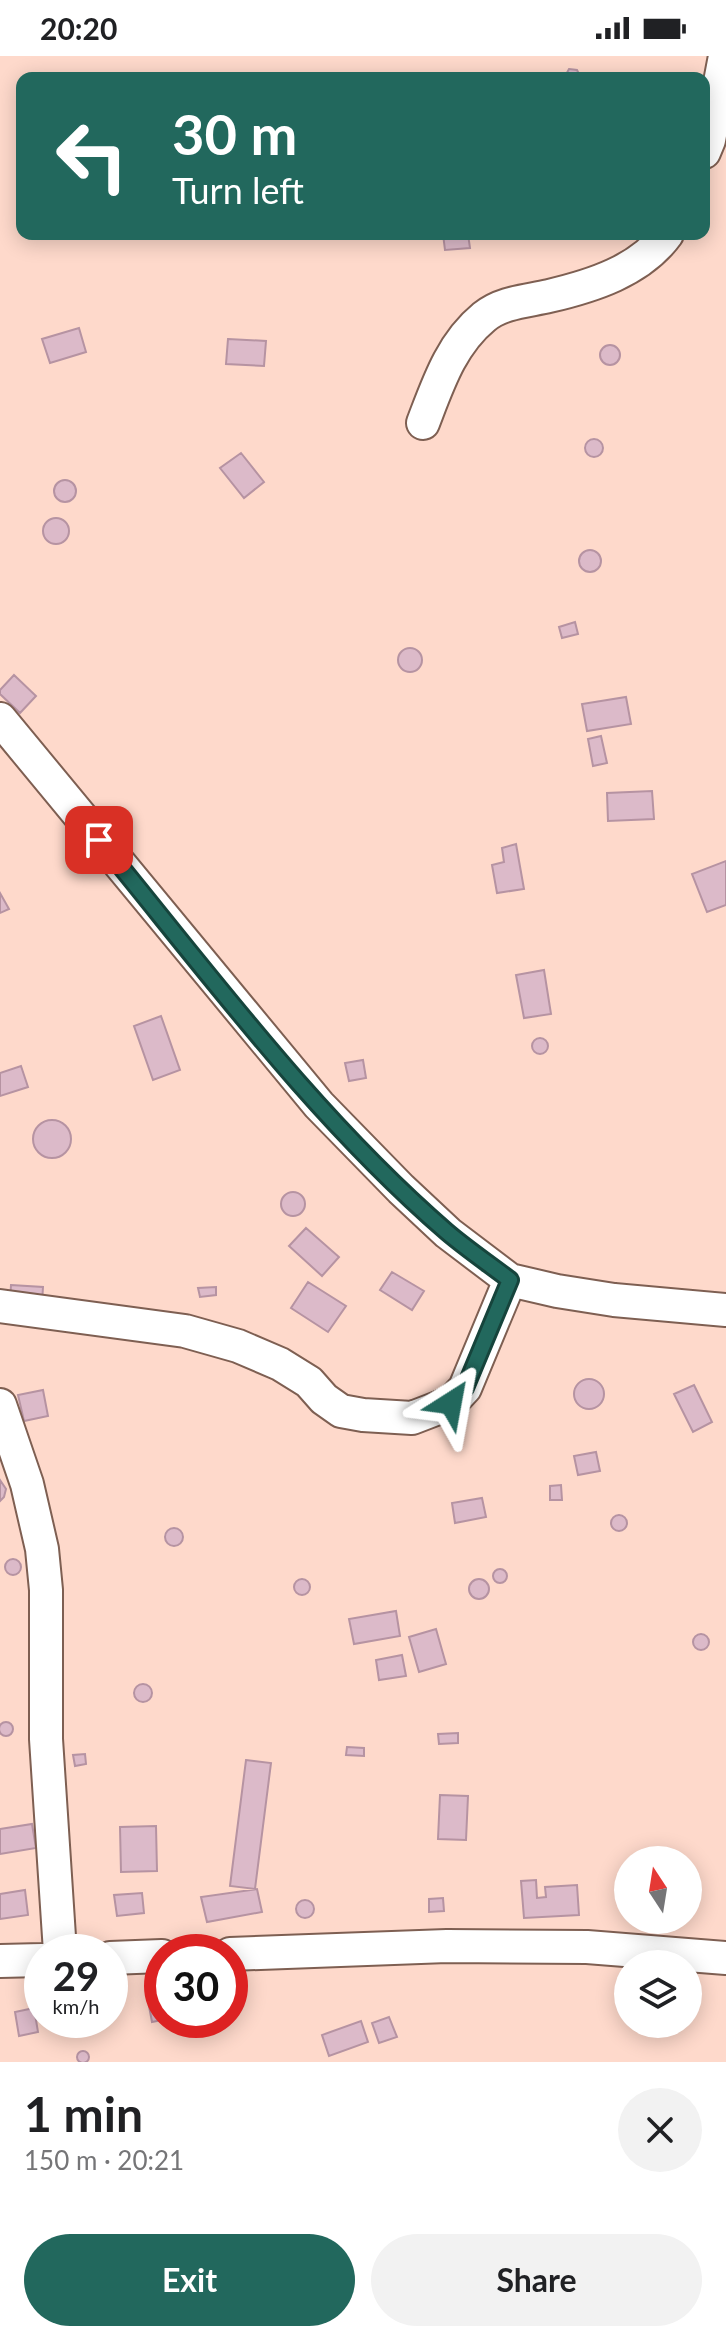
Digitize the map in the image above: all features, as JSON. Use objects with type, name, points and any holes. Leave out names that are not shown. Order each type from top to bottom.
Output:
[{"type":"street","points":[[710,135],[725,56]]},
{"type":"street","points":[[423,423],[455,348],[486,315],[505,306],[594,284],[638,262],[663,240]]},
{"type":"street","points":[[0,719],[319,1105],[448,1233],[510,1280],[614,1300],[726,1310]]},
{"type":"street","points":[[0,1306],[185,1331],[212,1338],[280,1364],[309,1382],[324,1399],[341,1411],[412,1418],[451,1403],[465,1388],[510,1280]]},
{"type":"street","points":[[0,1405],[27,1484],[42,1549],[46,1590],[46,1739],[59,1934]]},
{"type":"street","points":[[248,1953],[447,1946],[571,1947],[726,1958]]},
{"type":"street","points":[[0,1961],[24,1960]]},
{"type":"building","points":[[444,240],[469,240],[470,248],[445,250]]},
{"type":"building","points":[[79,328],[86,352],[50,363],[42,339]]},
{"type":"building","points":[[228,339],[266,341],[264,366],[226,364]]},
{"type":"building","points":[[606,345],[614,345],[620,355],[614,365],[606,365],[600,359],[600,351]]},
{"type":"building","points":[[594,439],[603,448],[594,457],[585,448]]},
{"type":"building","points":[[241,453],[264,482],[244,498],[220,468]]},
{"type":"building","points":[[65,480],[73,483],[76,491],[73,499],[65,502],[57,499],[54,491],[57,483]]},
{"type":"building","points":[[56,518],[66,521],[69,531],[66,541],[56,544],[46,541],[43,531],[46,521]]},
{"type":"building","points":[[590,550],[598,553],[601,561],[598,569],[590,572],[582,569],[579,561],[582,553]]},
{"type":"building","points":[[575,622],[578,634],[562,638],[559,627]]},
{"type":"building","points":[[410,648],[421,655],[422,660],[415,671],[410,672],[399,665],[398,660],[405,649]]},
{"type":"building","points":[[14,675],[36,696],[20,713],[0,694]]},
{"type":"building","points":[[626,697],[631,724],[587,731],[582,704]]},
{"type":"building","points":[[601,736],[607,763],[593,766],[588,739]]},
{"type":"building","points":[[652,791],[654,819],[608,821],[607,793]]},
{"type":"building","points":[[516,844],[524,889],[497,893],[492,865],[504,862],[502,848]]},
{"type":"building","points":[[726,861],[726,905],[707,912],[692,874]]},
{"type":"building","points":[[0,893],[9,909],[0,913]]},
{"type":"building","points":[[544,970],[551,1014],[524,1018],[516,975]]},
{"type":"building","points":[[161,1016],[180,1070],[153,1080],[134,1026]]},
{"type":"building","points":[[537,1038],[543,1038],[548,1046],[546,1052],[537,1054],[532,1049],[532,1043]]},
{"type":"building","points":[[363,1060],[366,1078],[349,1081],[345,1063]]},
{"type":"building","points":[[21,1066],[28,1087],[0,1096],[0,1073]]},
{"type":"building","points":[[52,1120],[66,1125],[71,1139],[66,1153],[52,1158],[38,1153],[33,1139],[38,1125]]},
{"type":"building","points":[[293,1192],[302,1195],[305,1204],[302,1213],[293,1216],[284,1213],[281,1204],[284,1195]]},
{"type":"building","points":[[306,1228],[339,1257],[322,1276],[289,1246]]},
{"type":"building","points":[[392,1272],[424,1291],[412,1310],[380,1290]]},
{"type":"building","points":[[308,1282],[346,1306],[328,1332],[291,1308]]},
{"type":"building","points":[[11,1285],[43,1287],[42,1303],[10,1301]]},
{"type":"building","points":[[216,1287],[216,1295],[200,1297],[198,1288]]},
{"type":"building","points":[[589,1379],[600,1383],[604,1394],[600,1405],[589,1409],[578,1405],[574,1394],[578,1383]]},
{"type":"building","points":[[694,1385],[712,1422],[693,1432],[674,1394]]},
{"type":"building","points":[[43,1390],[48,1416],[24,1421],[18,1395]]},
{"type":"building","points":[[596,1452],[600,1471],[578,1475],[574,1456]]},
{"type":"building","points":[[0,1480],[6,1489],[0,1501]]},
{"type":"building","points":[[561,1485],[562,1500],[550,1500],[550,1486]]},
{"type":"building","points":[[482,1498],[486,1517],[455,1523],[452,1503]]},
{"type":"building","points":[[619,1515],[625,1517],[625,1529],[619,1531],[613,1529],[611,1523],[613,1517]]},
{"type":"building","points":[[174,1528],[183,1537],[174,1546],[165,1537]]},
{"type":"building","points":[[13,1559],[19,1561],[19,1573],[13,1575],[7,1573],[5,1567],[7,1561]]},
{"type":"building","points":[[500,1569],[507,1576],[500,1583],[493,1576]]},
{"type":"building","points":[[299,1579],[305,1579],[310,1587],[308,1593],[299,1595],[294,1590],[294,1584]]},
{"type":"building","points":[[479,1579],[486,1582],[489,1589],[486,1596],[479,1599],[472,1596],[469,1589],[472,1582]]},
{"type":"building","points":[[396,1611],[400,1636],[354,1644],[349,1619]]},
{"type":"building","points":[[436,1629],[446,1664],[419,1672],[409,1637]]},
{"type":"building","points":[[698,1634],[704,1634],[709,1642],[707,1648],[698,1650],[693,1645],[693,1639]]},
{"type":"building","points":[[402,1655],[406,1676],[379,1680],[376,1660]]},
{"type":"building","points":[[143,1684],[152,1693],[143,1702],[134,1693]]},
{"type":"building","points":[[6,1722],[13,1729],[6,1736],[-1,1729]]},
{"type":"building","points":[[458,1733],[458,1743],[439,1744],[438,1734]]},
{"type":"building","points":[[347,1747],[364,1748],[364,1756],[346,1755]]},
{"type":"building","points":[[85,1754],[86,1764],[75,1766],[73,1755]]},
{"type":"building","points":[[246,1760],[271,1763],[255,1889],[230,1886]]},
{"type":"building","points":[[440,1795],[468,1796],[466,1840],[438,1839]]},
{"type":"building","points":[[32,1824],[36,1848],[0,1854],[0,1829]]},
{"type":"building","points":[[156,1826],[157,1871],[121,1872],[120,1827]]},
{"type":"building","points":[[536,1880],[537,1898],[546,1897],[545,1887],[577,1885],[579,1915],[524,1918],[521,1881]]},
{"type":"building","points":[[257,1889],[262,1912],[207,1922],[201,1897]]},
{"type":"building","points":[[25,1890],[28,1915],[0,1919],[0,1894]]},
{"type":"building","points":[[142,1893],[144,1913],[117,1916],[114,1895]]},
{"type":"building","points":[[443,1898],[444,1911],[429,1912],[429,1899]]},
{"type":"building","points":[[301,1900],[309,1900],[314,1909],[312,1916],[301,1918],[296,1913],[296,1905]]},
{"type":"building","points":[[24,2010],[24,2035],[19,2036],[15,2012]]},
{"type":"building","points":[[389,2017],[397,2037],[379,2043],[372,2023]]},
{"type":"building","points":[[361,2021],[368,2042],[329,2056],[322,2035]]},
{"type":"building","points":[[79,2053],[87,2053],[87,2061],[79,2061]]},
{"type":"route","points":[[99,840],[319,1105],[448,1233],[510,1280],[465,1388],[451,1403]]}]
